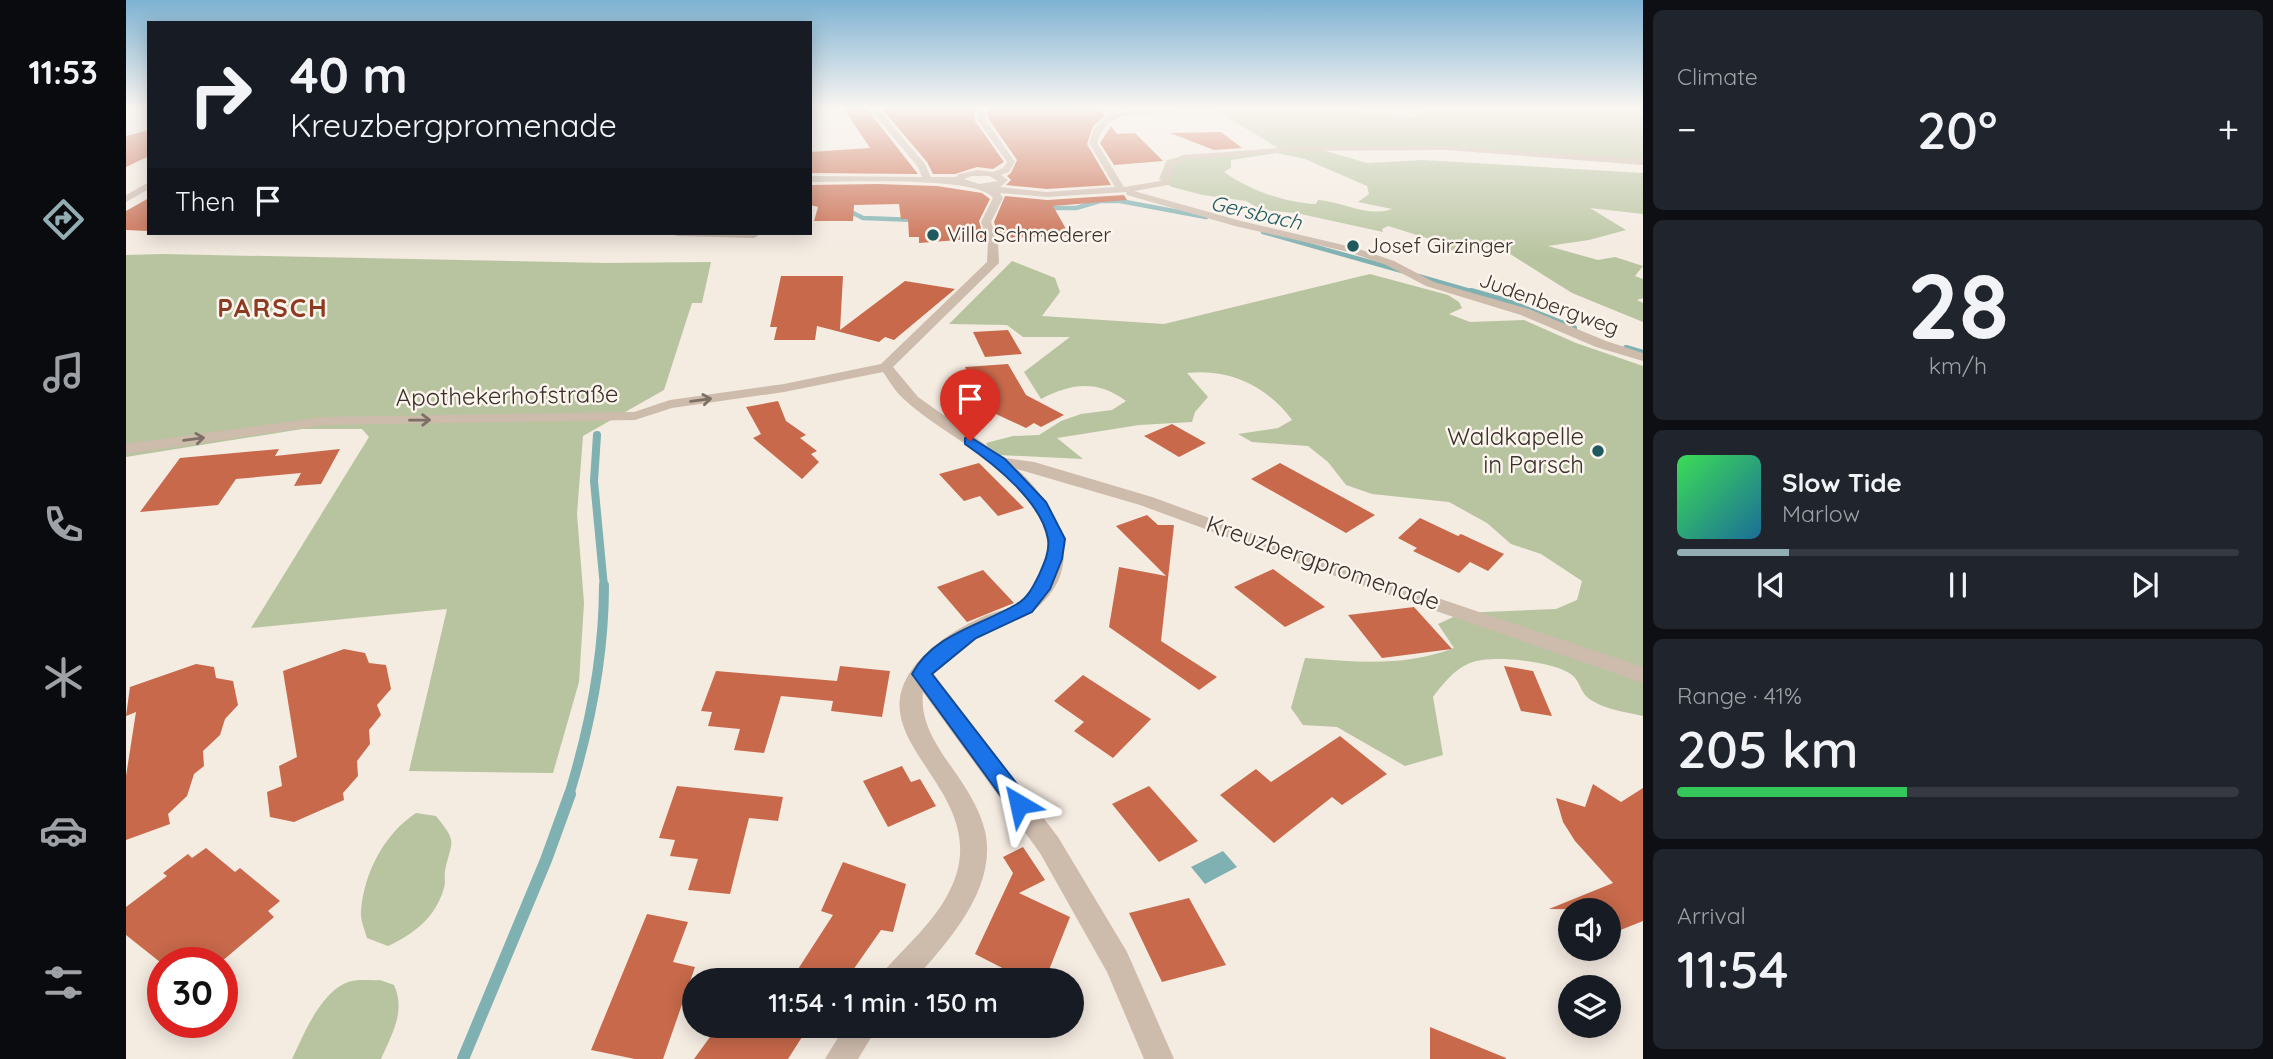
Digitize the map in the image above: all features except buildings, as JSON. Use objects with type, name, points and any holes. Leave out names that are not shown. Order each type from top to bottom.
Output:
[{"type":"street","points":[[916,158],[928,180]]},
{"type":"street","points":[[959,180],[962,176],[973,173],[994,175],[1006,170],[1011,162],[1009,158]]},
{"type":"street","points":[[1102,158],[1121,189]]},
{"type":"street","points":[[812,179],[959,180],[971,186],[1011,192],[1053,193],[1160,186],[1165,183],[1170,164],[1181,158]]},
{"type":"street","points":[[1593,158],[1643,162]]},
{"type":"street","points":[[988,187],[1003,182],[994,175]]},
{"type":"street","points":[[126,199],[147,186]]},
{"type":"street","points":[[886,367],[993,263],[993,242],[986,222],[992,206],[997,202],[997,195],[988,187]]},
{"type":"street","name":"Judenbergweg","points":[[1121,189],[1239,224],[1345,248],[1423,280],[1525,312],[1601,344],[1643,357]]},
{"type":"street","name":"Apothekerhofstraße","points":[[126,449],[324,421],[635,416],[670,404],[784,388],[886,367]]},
{"type":"street","name":"Kreuzbergpromenade","points":[[886,367],[910,398],[1000,462],[1040,505],[1056,539],[1048,577],[1026,607],[970,633],[934,660],[914,684],[911,696],[914,726],[964,808],[972,831],[972,857],[962,894],[946,921],[905,968]]},
{"type":"street","name":"Kreuzbergpromenade","points":[[1000,462],[1028,465],[1135,497],[1304,559],[1643,675]]},
{"type":"street","points":[[922,674],[1049,845],[1117,962],[1159,1059]]},
{"type":"street","points":[[840,1059],[855,1038]]},
{"type":"green space","points":[[1241,158],[1231,160],[1231,168],[1224,172],[1256,190],[1292,201],[1316,204],[1318,200],[1327,201],[1374,212],[1392,209],[1358,202],[1369,194],[1367,186],[1302,158],[1351,158],[1367,163],[1422,160],[1643,173],[1643,214],[1590,208],[1626,230],[1589,240],[1548,246],[1598,260],[1615,257],[1643,266],[1635,276],[1643,279],[1643,298],[1637,300],[1643,303],[1643,322],[1572,293],[1499,247],[1465,248],[1434,253],[1433,240],[1388,226],[1382,229],[1383,232],[1296,213],[1262,210],[1246,201],[1172,187],[1159,179],[1167,160]]},
{"type":"green space","points":[[1609,158],[1643,158],[1643,161]]},
{"type":"green space","points":[[126,255],[606,263],[711,262],[702,303],[692,303],[664,390],[583,436],[577,514],[584,603],[579,682],[553,773],[409,771],[447,609],[251,628],[369,437],[362,429],[302,429],[126,457]]},
{"type":"green space","points":[[1012,261],[1055,278],[1060,292],[1042,316],[1164,324],[1370,274],[1448,295],[1459,302],[1462,308],[1449,314],[1470,322],[1524,320],[1576,343],[1643,366],[1643,716],[1593,701],[1585,695],[1574,677],[1564,670],[1538,663],[1495,659],[1473,662],[1461,668],[1450,676],[1433,697],[1443,755],[1405,766],[1337,727],[1303,725],[1291,708],[1305,658],[1381,662],[1435,654],[1454,648],[1438,624],[1462,613],[1556,609],[1577,600],[1582,581],[1541,554],[1511,544],[1487,523],[1449,502],[1372,494],[1346,485],[1328,462],[1308,446],[1252,442],[1238,434],[1278,428],[1292,420],[1259,389],[1218,373],[1187,373],[1208,397],[1195,412],[1192,422],[1139,425],[1057,438],[1083,459],[999,455],[989,449],[986,443],[1013,436],[1039,435],[1061,421],[1081,414],[1112,410],[1126,401],[1105,390],[1084,386],[1063,390],[1041,399],[1024,372],[1070,337],[1023,337],[1007,325],[949,324]]},
{"type":"green space","points":[[416,813],[436,816],[451,838],[445,886],[430,916],[407,936],[388,946],[367,938],[361,914],[363,897],[371,869],[385,843]]},
{"type":"green space","points":[[380,980],[394,985],[399,1004],[396,1022],[381,1059],[292,1059],[315,1013],[332,993],[341,985],[352,981]]},
{"type":"water","points":[[1223,851],[1237,867],[1205,884],[1191,867]]},
{"type":"waterway","name":"Gersbach","points":[[1044,208],[1076,208],[1100,201],[1120,201],[1206,217]]},
{"type":"waterway","name":"Gersbach","points":[[845,209],[863,218],[917,220]]},
{"type":"waterway","name":"Gersbach","points":[[1263,232],[1402,271]]},
{"type":"waterway","name":"Gersbach","points":[[1418,276],[1477,293]]},
{"type":"waterway","name":"Gersbach","points":[[1471,291],[1506,301],[1574,328]]},
{"type":"waterway","name":"Gersbach","points":[[1626,348],[1643,353]]},
{"type":"waterway","points":[[597,435],[594,481],[604,586]]},
{"type":"waterway","points":[[569,795],[594,692],[604,586]]},
{"type":"waterway","points":[[463,1059],[546,860],[570,794]]},
{"type":"place","name":"Villa Schmederer","points":[[933,235]]},
{"type":"place","name":"Josef Girzinger","points":[[1353,246]]},
{"type":"place","name":"Waldkapelle in Parsch","points":[[1598,451]]},
{"type":"district","name":"PARSCH","points":[[273,308]]},
{"type":"route","points":[[970,441],[1000,462],[1040,505],[1056,539],[1056,550],[1048,577],[1026,607],[970,633],[934,660],[922,674],[945,701],[1019,804]]}]
